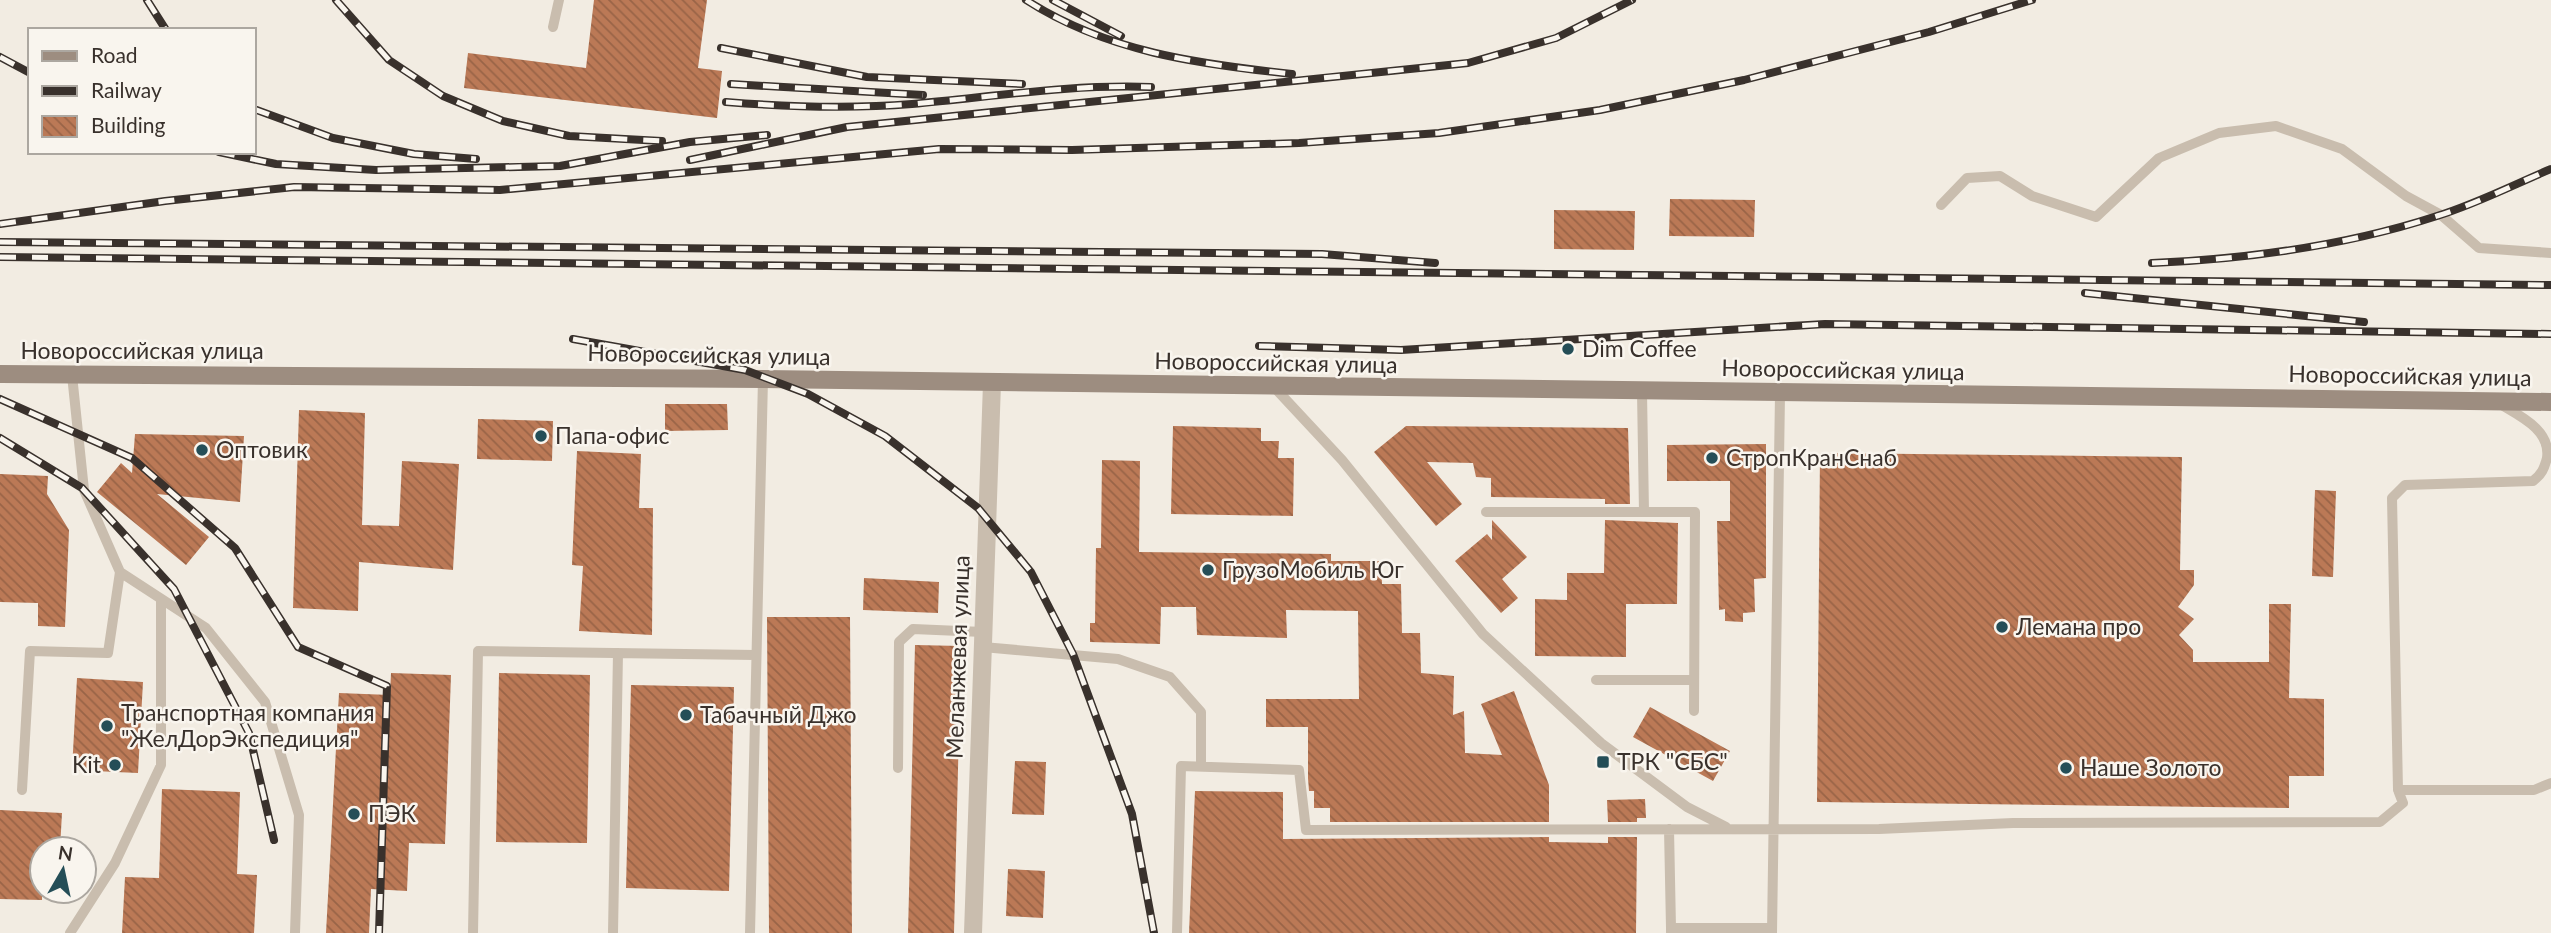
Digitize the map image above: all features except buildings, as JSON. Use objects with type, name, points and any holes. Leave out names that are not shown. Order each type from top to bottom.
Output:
[{"type":"main road","name":"Новороссийская улица","points":[[0,374],[763,380],[1642,393],[2551,402]]},
{"type":"street","name":"Меланжевая улица","points":[[972,933],[992,383]]},
{"type":"lane","points":[[553,27],[559,0]]},
{"type":"lane","points":[[1941,205],[1967,178],[2000,176],[2032,196],[2096,217],[2158,158],[2219,133],[2276,126],[2342,149],[2406,196],[2441,215],[2479,248],[2551,253]]},
{"type":"lane","points":[[22,790],[30,651],[108,653],[120,572],[84,490],[72,374]]},
{"type":"lane","points":[[750,933],[763,380]]},
{"type":"lane","points":[[1274,387],[1342,460],[1483,635],[1601,743],[1687,807],[1729,829]]},
{"type":"lane","points":[[1642,393],[1644,512]]},
{"type":"lane","points":[[1669,829],[1671,931],[1772,930],[1780,394]]},
{"type":"lane","points":[[1177,933],[1181,766],[1299,770],[1306,830],[1879,829],[2027,823],[2380,822],[2403,803],[2398,790],[2392,498],[2405,485],[2533,481],[2542,475],[2550,450],[2546,437],[2533,424],[2494,401]]},
{"type":"lane","points":[[1486,512],[1695,512],[1694,711]]},
{"type":"lane","points":[[120,572],[206,628],[265,702],[299,816],[295,933]]},
{"type":"lane","points":[[70,933],[115,863],[161,765],[161,599]]},
{"type":"lane","points":[[898,768],[899,642],[913,629],[1118,659],[1170,677],[1201,712],[1202,767]]},
{"type":"lane","points":[[473,933],[478,651],[755,655]]},
{"type":"lane","points":[[613,933],[618,653]]},
{"type":"lane","points":[[1596,680],[1695,680]]},
{"type":"lane","points":[[2398,790],[2534,790],[2551,783]]},
{"type":"railway","points":[[147,0],[165,28]]},
{"type":"railway","points":[[336,0],[389,60],[443,96],[503,121],[569,136],[662,141]]},
{"type":"railway","points":[[1026,0],[1057,18],[1121,44],[1222,66],[1292,74]]},
{"type":"railway","points":[[1053,0],[1121,36]]},
{"type":"railway","points":[[690,160],[847,127],[1468,63],[1556,38],[1632,0]]},
{"type":"railway","points":[[0,224],[165,201],[294,187],[500,190],[939,149],[1072,150],[1299,143],[1439,133],[1600,110],[1744,80],[1929,32],[2032,0]]},
{"type":"railway","points":[[721,48],[867,77],[1022,84]]},
{"type":"railway","points":[[0,57],[28,72]]},
{"type":"railway","points":[[731,84],[923,95]]},
{"type":"railway","points":[[726,102],[865,106],[1061,89],[1151,87]]},
{"type":"railway","points":[[256,110],[333,138],[414,154],[476,159]]},
{"type":"railway","points":[[228,154],[276,164],[376,170],[560,166],[690,142],[767,135]]},
{"type":"railway","points":[[2152,263],[2260,254],[2367,235],[2452,211],[2551,169]]},
{"type":"railway","points":[[0,242],[1322,254],[1435,263]]},
{"type":"railway","points":[[0,257],[2551,285]]},
{"type":"railway","points":[[2085,293],[2364,322]]},
{"type":"railway","points":[[1259,346],[1401,350],[1825,324],[2551,334]]},
{"type":"railway","points":[[573,339],[745,370],[808,394],[885,436],[978,508],[1031,572],[1073,654],[1132,814],[1154,933]]},
{"type":"railway","points":[[0,399],[132,458],[235,548],[298,647],[387,686],[379,933]]},
{"type":"railway","points":[[0,438],[82,488],[174,589],[249,733],[274,840]]},
{"type":"place","name":"Dim Coffee","points":[[1568,349]]},
{"type":"place","name":"Папа-офис","points":[[541,436]]},
{"type":"place","name":"Оптовик","points":[[202,450]]},
{"type":"place","name":"СтропКранСнаб","points":[[1712,458]]},
{"type":"place","name":"ГрузоМобиль Юг","points":[[1208,570]]},
{"type":"place","name":"Лемана про","points":[[2002,627]]},
{"type":"place","name":"Табачный Джо","points":[[686,715]]},
{"type":"place","name":"Транспортная компания \"ЖелДорЭкспедиция\"","points":[[107,726]]},
{"type":"place","name":"ТРК \"СБС\"","points":[[1603,762]]},
{"type":"place","name":"Kit","points":[[115,765]]},
{"type":"place","name":"Наше Золото","points":[[2066,768]]},
{"type":"place","name":"ПЭК","points":[[354,814]]}]
